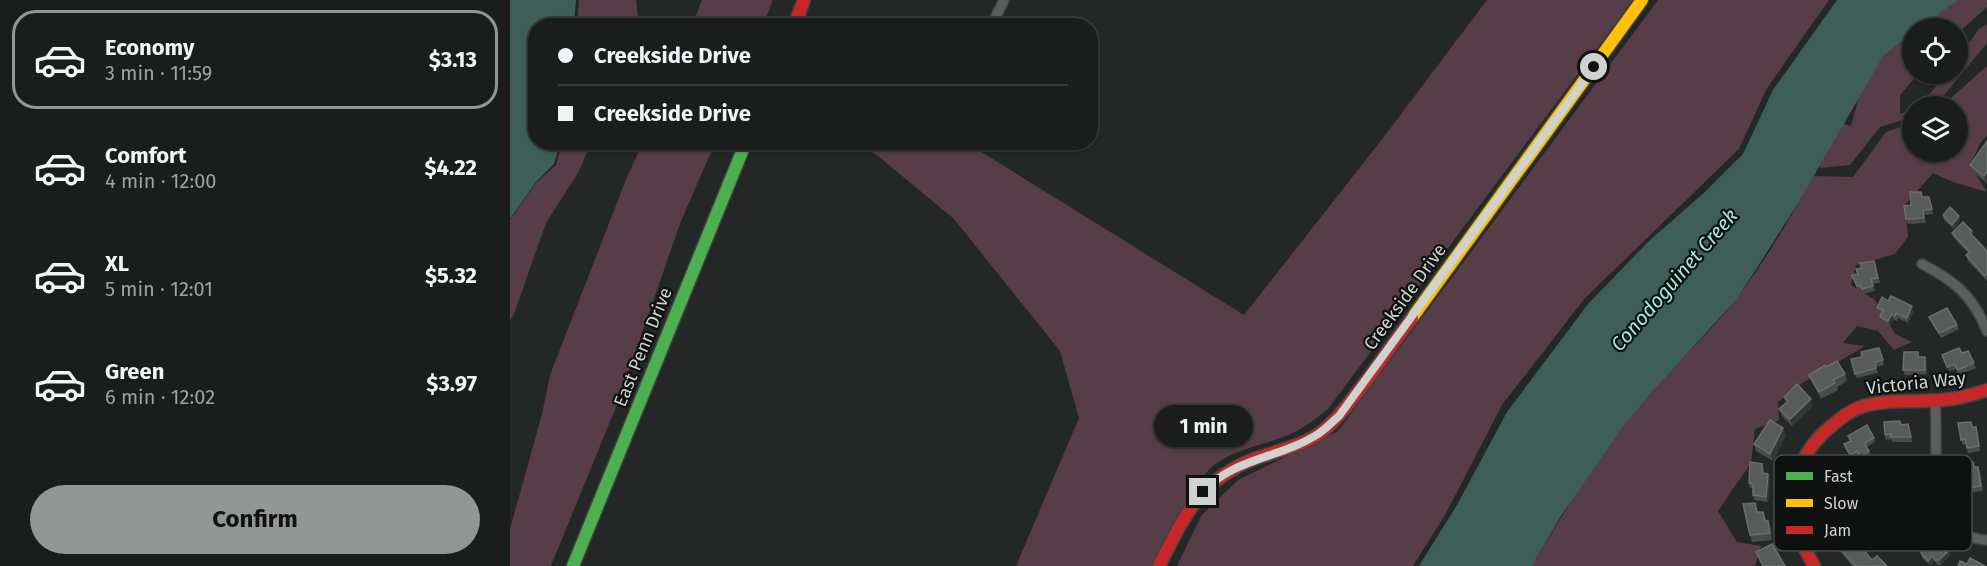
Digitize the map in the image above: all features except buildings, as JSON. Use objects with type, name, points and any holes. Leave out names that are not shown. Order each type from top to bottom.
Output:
[{"type":"street","points":[[797,18],[804,0]]},
{"type":"street","points":[[995,18],[1004,0]]},
{"type":"street","name":"Creekside Drive","points":[[1159,566],[1182,522],[1210,483],[1240,466],[1318,434],[1339,416],[1642,0]]},
{"type":"street","name":"East Penn Drive","points":[[573,566],[743,150]]},
{"type":"street","points":[[1922,264],[1942,274],[1963,290],[1987,331]]},
{"type":"street","name":"Victoria Way","points":[[1808,455],[1815,441],[1840,417],[1860,407],[1890,400],[1935,401],[1968,397],[1987,390]]},
{"type":"street","points":[[1935,401],[1936,455]]},
{"type":"street","points":[[1972,536],[1978,540],[1987,540]]},
{"type":"street","name":"Victoria Way","points":[[1806,551],[1814,566]]},
{"type":"shaded area","points":[[579,0],[636,0],[638,18],[578,18]]},
{"type":"shaded area","points":[[702,0],[773,0],[766,18],[695,18]]},
{"type":"shaded area","points":[[1487,0],[1633,0],[1328,409],[1312,422],[1294,432],[1237,452],[1213,466],[1188,499],[1155,566],[1016,566],[1079,418],[1060,351],[954,219],[869,150],[978,150],[1244,315],[1383,138]]},
{"type":"shaded area","points":[[1658,0],[1829,0],[1767,88],[1739,149],[1585,298],[1502,405],[1445,515],[1413,566],[1177,566],[1201,516],[1238,480],[1338,431]]},
{"type":"shaded area","points":[[1947,0],[1987,0],[1987,7],[1968,24],[1968,18],[1924,18]]},
{"type":"shaded area","points":[[1987,24],[1987,43],[1968,66],[1968,44],[1979,29]]},
{"type":"shaded area","points":[[1902,36],[1902,84],[1909,84],[1900,95],[1902,120],[1880,127],[1850,165],[1820,168],[1822,153],[1840,123],[1851,126],[1862,85],[1879,55]]},
{"type":"shaded area","points":[[1987,66],[1987,136],[1981,142],[1970,165],[1987,192],[1953,182],[1933,173],[1905,205],[1908,237],[1895,254],[1856,265],[1851,285],[1875,300],[1895,334],[1912,342],[1894,350],[1878,331],[1857,326],[1843,343],[1865,346],[1801,384],[1778,402],[1779,420],[1755,429],[1751,463],[1718,511],[1737,542],[1761,546],[1755,566],[1532,566],[1573,499],[1618,434],[1650,393],[1716,324],[1747,285],[1796,208],[1813,176],[1853,177],[1886,132],[1902,126],[1902,162],[1968,162],[1968,96],[1953,96]]},
{"type":"shaded area","points":[[1938,84],[1953,84],[1943,96],[1928,96]]},
{"type":"shaded area","points":[[560,150],[588,150],[578,173],[546,223],[510,321],[510,220],[536,183],[556,165]]},
{"type":"shaded area","points":[[639,150],[712,150],[681,221],[618,402],[551,566],[510,566],[510,529],[542,414],[550,375]]},
{"type":"water","points":[[510,0],[576,0],[575,18],[528,18],[528,150],[558,150],[554,164],[536,182],[510,219]]},
{"type":"water","name":"Conodoguinet Creek","points":[[1837,0],[1958,0],[1933,18],[1902,18],[1902,41],[1883,56],[1800,200],[1735,301],[1622,428],[1561,516],[1532,566],[1419,566],[1457,505],[1507,412],[1588,304],[1649,241],[1706,191],[1743,154],[1773,90]]},
{"type":"traffic: fast","points":[[573,566],[743,150]]},
{"type":"traffic: slow","points":[[1412,318],[1642,0]]},
{"type":"traffic: jam","points":[[797,18],[804,0]]},
{"type":"traffic: jam","points":[[1159,566],[1186,515],[1208,488],[1237,467],[1301,443],[1324,430],[1350,402],[1412,318]]},
{"type":"traffic: jam","points":[[1807,455],[1829,428],[1850,412],[1864,406],[1965,397],[1987,390]]},
{"type":"traffic: jam","points":[[1806,551],[1814,566]]},
{"type":"route","points":[[1203,492],[1221,475],[1300,444],[1318,434],[1339,416],[1594,67]]}]
